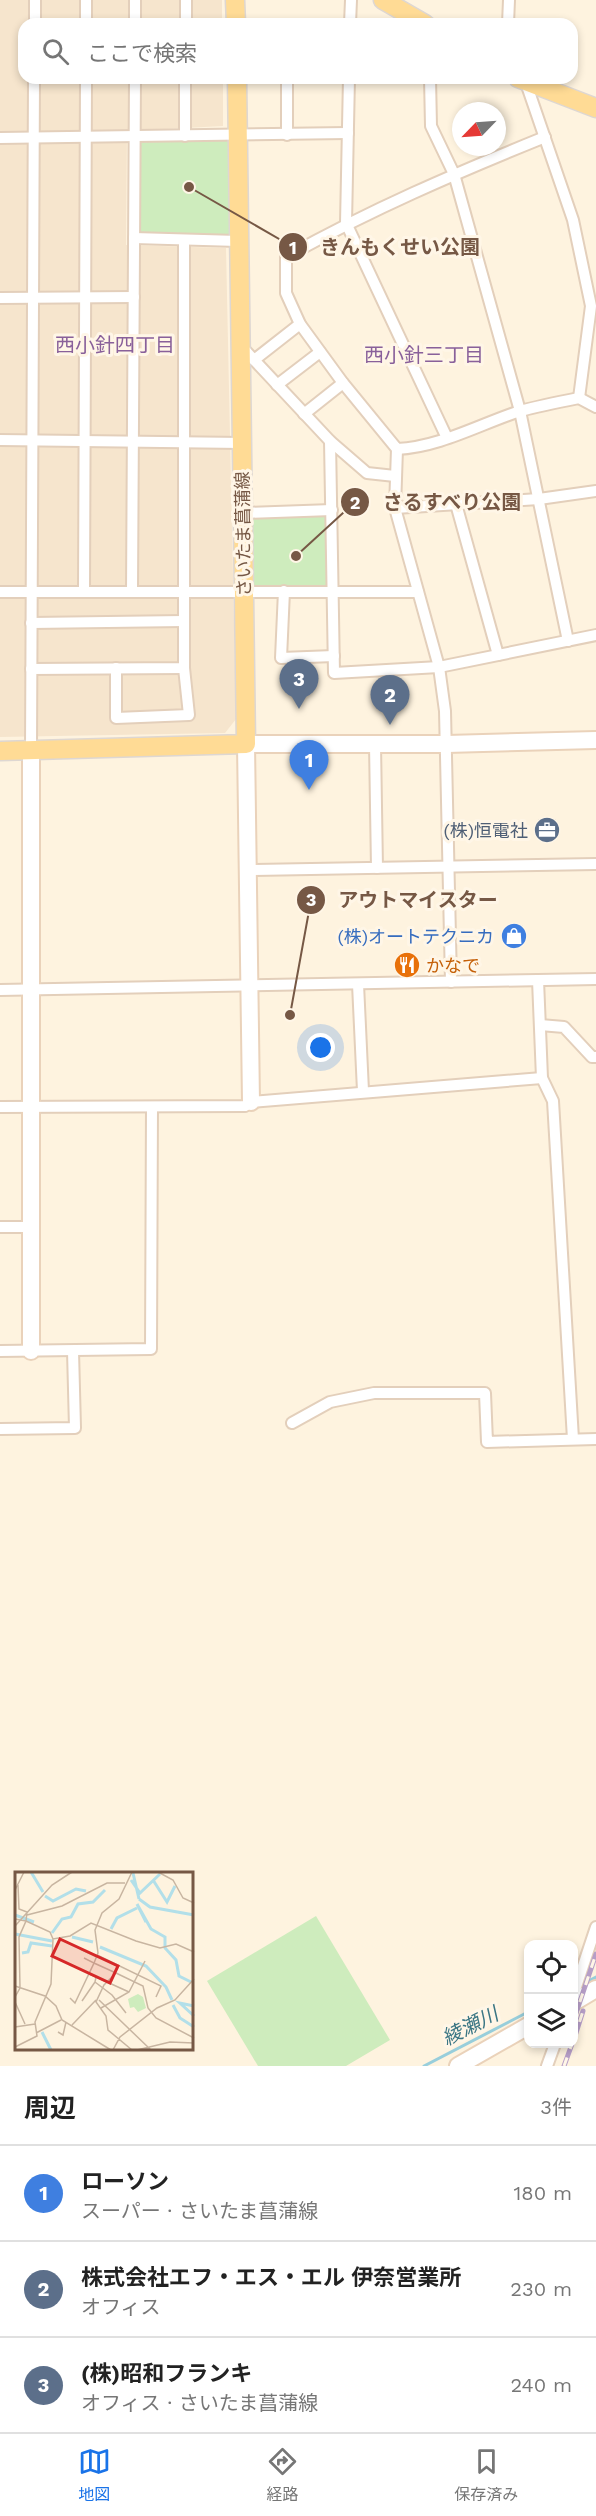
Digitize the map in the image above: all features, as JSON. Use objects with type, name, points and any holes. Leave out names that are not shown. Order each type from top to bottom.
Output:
[{"type":"main road","points":[[235,0],[236,18]]},
{"type":"main road","points":[[390,2],[415,18]]},
{"type":"main road","name":"さいたま菖蒲線","points":[[237,84],[238,242],[248,354],[243,443],[246,744]]},
{"type":"main road","points":[[534,84],[596,108]]},
{"type":"main road","points":[[0,751],[246,744]]},
{"type":"street","points":[[35,0],[35,18]]},
{"type":"street","points":[[86,0],[86,18]]},
{"type":"street","points":[[135,0],[135,18]]},
{"type":"street","points":[[186,0],[186,18]]},
{"type":"street","points":[[350,18],[351,0]]},
{"type":"street","points":[[497,0],[509,4]]},
{"type":"street","points":[[31,1351],[34,84]]},
{"type":"street","points":[[84,591],[86,84]]},
{"type":"street","points":[[132,591],[135,84]]},
{"type":"street","points":[[185,136],[186,84]]},
{"type":"street","points":[[287,84],[287,135]]},
{"type":"street","points":[[349,84],[346,223],[447,438]]},
{"type":"street","points":[[430,84],[430,126],[454,174],[520,411],[568,641]]},
{"type":"street","points":[[523,84],[545,137],[573,220],[591,306],[579,398]]},
{"type":"street","points":[[0,138],[348,133]]},
{"type":"street","points":[[451,982],[447,744],[439,667],[395,508],[397,449],[343,384],[300,324],[286,293],[286,257],[346,223],[454,174],[545,137]]},
{"type":"street","points":[[134,238],[238,242]]},
{"type":"street","points":[[116,668],[116,718],[189,715],[184,668],[184,240]]},
{"type":"street","points":[[0,297],[134,297]]},
{"type":"street","points":[[300,324],[248,354],[330,441],[367,473],[395,477]]},
{"type":"street","points":[[277,385],[320,352]]},
{"type":"street","points":[[304,414],[343,384]]},
{"type":"street","points":[[397,449],[412,448],[447,438],[520,411],[579,398],[596,407]]},
{"type":"street","points":[[0,440],[243,443]]},
{"type":"street","points":[[330,441],[334,673],[439,667],[596,635]]},
{"type":"street","points":[[395,508],[539,499],[596,491]]},
{"type":"street","points":[[456,504],[498,655]]},
{"type":"street","points":[[243,513],[332,510]]},
{"type":"street","points":[[284,591],[281,658],[334,656]]},
{"type":"street","points":[[0,592],[418,592]]},
{"type":"street","points":[[32,623],[184,621]]},
{"type":"street","points":[[31,669],[184,668]]},
{"type":"street","points":[[251,1102],[246,744],[447,744],[596,740]]},
{"type":"street","points":[[375,744],[377,868]]},
{"type":"street","points":[[248,870],[596,864]]},
{"type":"street","points":[[0,990],[596,979]]},
{"type":"street","points":[[538,980],[542,1078],[553,1101],[573,1439]]},
{"type":"street","points":[[358,984],[363,1091]]},
{"type":"street","points":[[540,1025],[564,1027],[592,1057],[596,1057]]},
{"type":"street","points":[[0,1107],[245,1106],[251,1102],[363,1091],[542,1078]]},
{"type":"street","points":[[0,1351],[151,1349],[152,1107]]},
{"type":"street","points":[[0,1227],[30,1227]]},
{"type":"street","points":[[0,1429],[75,1428],[73,1351]]},
{"type":"street","points":[[292,1423],[330,1402],[374,1394],[485,1393],[487,1442],[596,1439]]},
{"type":"street","points":[[578,1979],[596,1927]]},
{"type":"street","points":[[578,1999],[596,1989]]},
{"type":"street","points":[[458,2066],[524,2028]]},
{"type":"street","points":[[547,2066],[553,2048]]},
{"type":"shaded area","points":[[0,0],[222,0],[222,18],[18,18],[18,84],[223,84],[223,126],[127,131],[126,245],[226,248],[236,719],[225,733],[0,737]]},
{"type":"green space","points":[[238,136],[238,241],[134,238],[134,137]]},
{"type":"green space","points":[[332,510],[334,592],[244,591],[243,513]]},
{"type":"green space","points":[[316,1916],[390,2040],[346,2066],[258,2066],[207,1981]]},
{"type":"waterway","name":"綾瀬川","points":[[579,1986],[596,1977]]},
{"type":"waterway","name":"綾瀬川","points":[[424,2066],[524,2014]]},
{"type":"railway","points":[[578,2007],[596,1954]]},
{"type":"railway","points":[[578,2027],[583,2011]]},
{"type":"railway","points":[[564,2066],[571,2048]]},
{"type":"place","name":"きんもくせい公園","points":[[189,187]]},
{"type":"place","name":"さるすべり公園","points":[[296,556]]},
{"type":"place","name":"(株)昭和フランキ","points":[[299,709]]},
{"type":"place","name":"株式会社エフ・エス・エル 伊奈営業所","points":[[390,725]]},
{"type":"place","name":"ローソン","points":[[309,790]]},
{"type":"place","name":"(株)恒電社","points":[[547,830]]},
{"type":"place","name":"(株)オートテクニカ","points":[[514,936]]},
{"type":"place","name":"かなで","points":[[407,965]]},
{"type":"place","name":"アウトマイスター","points":[[290,1015]]},
{"type":"district","name":"西小針四丁目","points":[[115,345]]},
{"type":"district","name":"西小針三丁目","points":[[424,355]]}]
